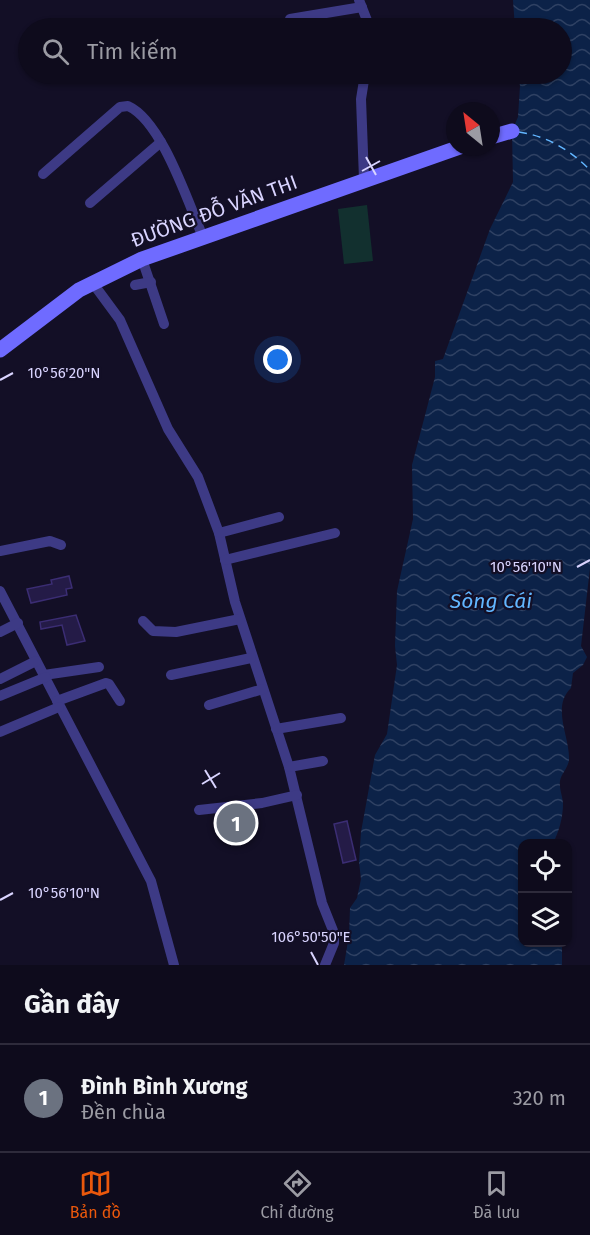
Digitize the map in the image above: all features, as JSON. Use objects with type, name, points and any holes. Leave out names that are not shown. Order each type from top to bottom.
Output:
[{"type":"street","points":[[295,18],[360,4],[366,18]]},
{"type":"street","points":[[363,84],[361,99],[364,179]]},
{"type":"street","points":[[43,174],[120,107],[136,109],[148,120],[161,142],[203,237]]},
{"type":"street","points":[[500,134],[512,130]]},
{"type":"street","points":[[90,202],[161,142]]},
{"type":"street","name":"ĐƯỜNG ĐỖ VĂN THI","points":[[0,350],[92,282],[142,259],[446,152]]},
{"type":"street","points":[[142,259],[164,324]]},
{"type":"street","points":[[92,282],[120,320],[168,429],[198,477],[219,533],[240,619],[289,767],[322,903],[335,938],[325,965]]},
{"type":"street","points":[[135,285],[151,282]]},
{"type":"street","points":[[219,533],[279,517]]},
{"type":"street","points":[[225,560],[335,533]]},
{"type":"street","points":[[0,551],[50,541],[61,545]]},
{"type":"street","points":[[0,591],[151,882],[174,965]]},
{"type":"street","points":[[143,621],[153,631],[176,632],[240,619]]},
{"type":"street","points":[[0,632],[18,623]]},
{"type":"street","points":[[171,675],[251,657]]},
{"type":"street","points":[[0,679],[36,661]]},
{"type":"street","points":[[0,696],[45,676],[99,667]]},
{"type":"street","points":[[0,732],[106,683],[120,701]]},
{"type":"street","points":[[209,705],[262,689]]},
{"type":"street","points":[[276,729],[341,718]]},
{"type":"street","points":[[289,767],[323,761]]},
{"type":"street","points":[[199,810],[262,803],[297,795]]},
{"type":"green space","points":[[367,205],[373,261],[344,264],[338,209]]},
{"type":"water","name":"Sông Cái","points":[[513,0],[590,0],[590,568],[581,646],[587,657],[583,665],[573,673],[571,688],[562,704],[569,760],[560,781],[563,804],[559,829],[555,839],[518,839],[518,947],[562,947],[562,965],[344,965],[349,935],[350,908],[357,898],[361,879],[359,862],[361,832],[375,755],[387,734],[397,665],[395,646],[397,591],[413,519],[412,465],[435,377],[435,361],[443,359],[490,229],[513,182],[512,131],[518,117],[520,84],[572,84],[572,18],[514,18]]},
{"type":"building","points":[[69,576],[72,588],[66,589],[67,595],[31,603],[27,589],[52,584],[51,580]]},
{"type":"building","points":[[76,615],[85,641],[67,645],[62,625],[41,629],[40,622]]},
{"type":"building","points":[[246,814],[247,831],[225,832],[224,815]]},
{"type":"building","points":[[347,821],[356,860],[343,863],[334,824]]},
{"type":"ferry route","points":[[519,132],[558,145],[590,170]]},
{"type":"place","name":"Đình Bình Xương","points":[[236,823]]}]
